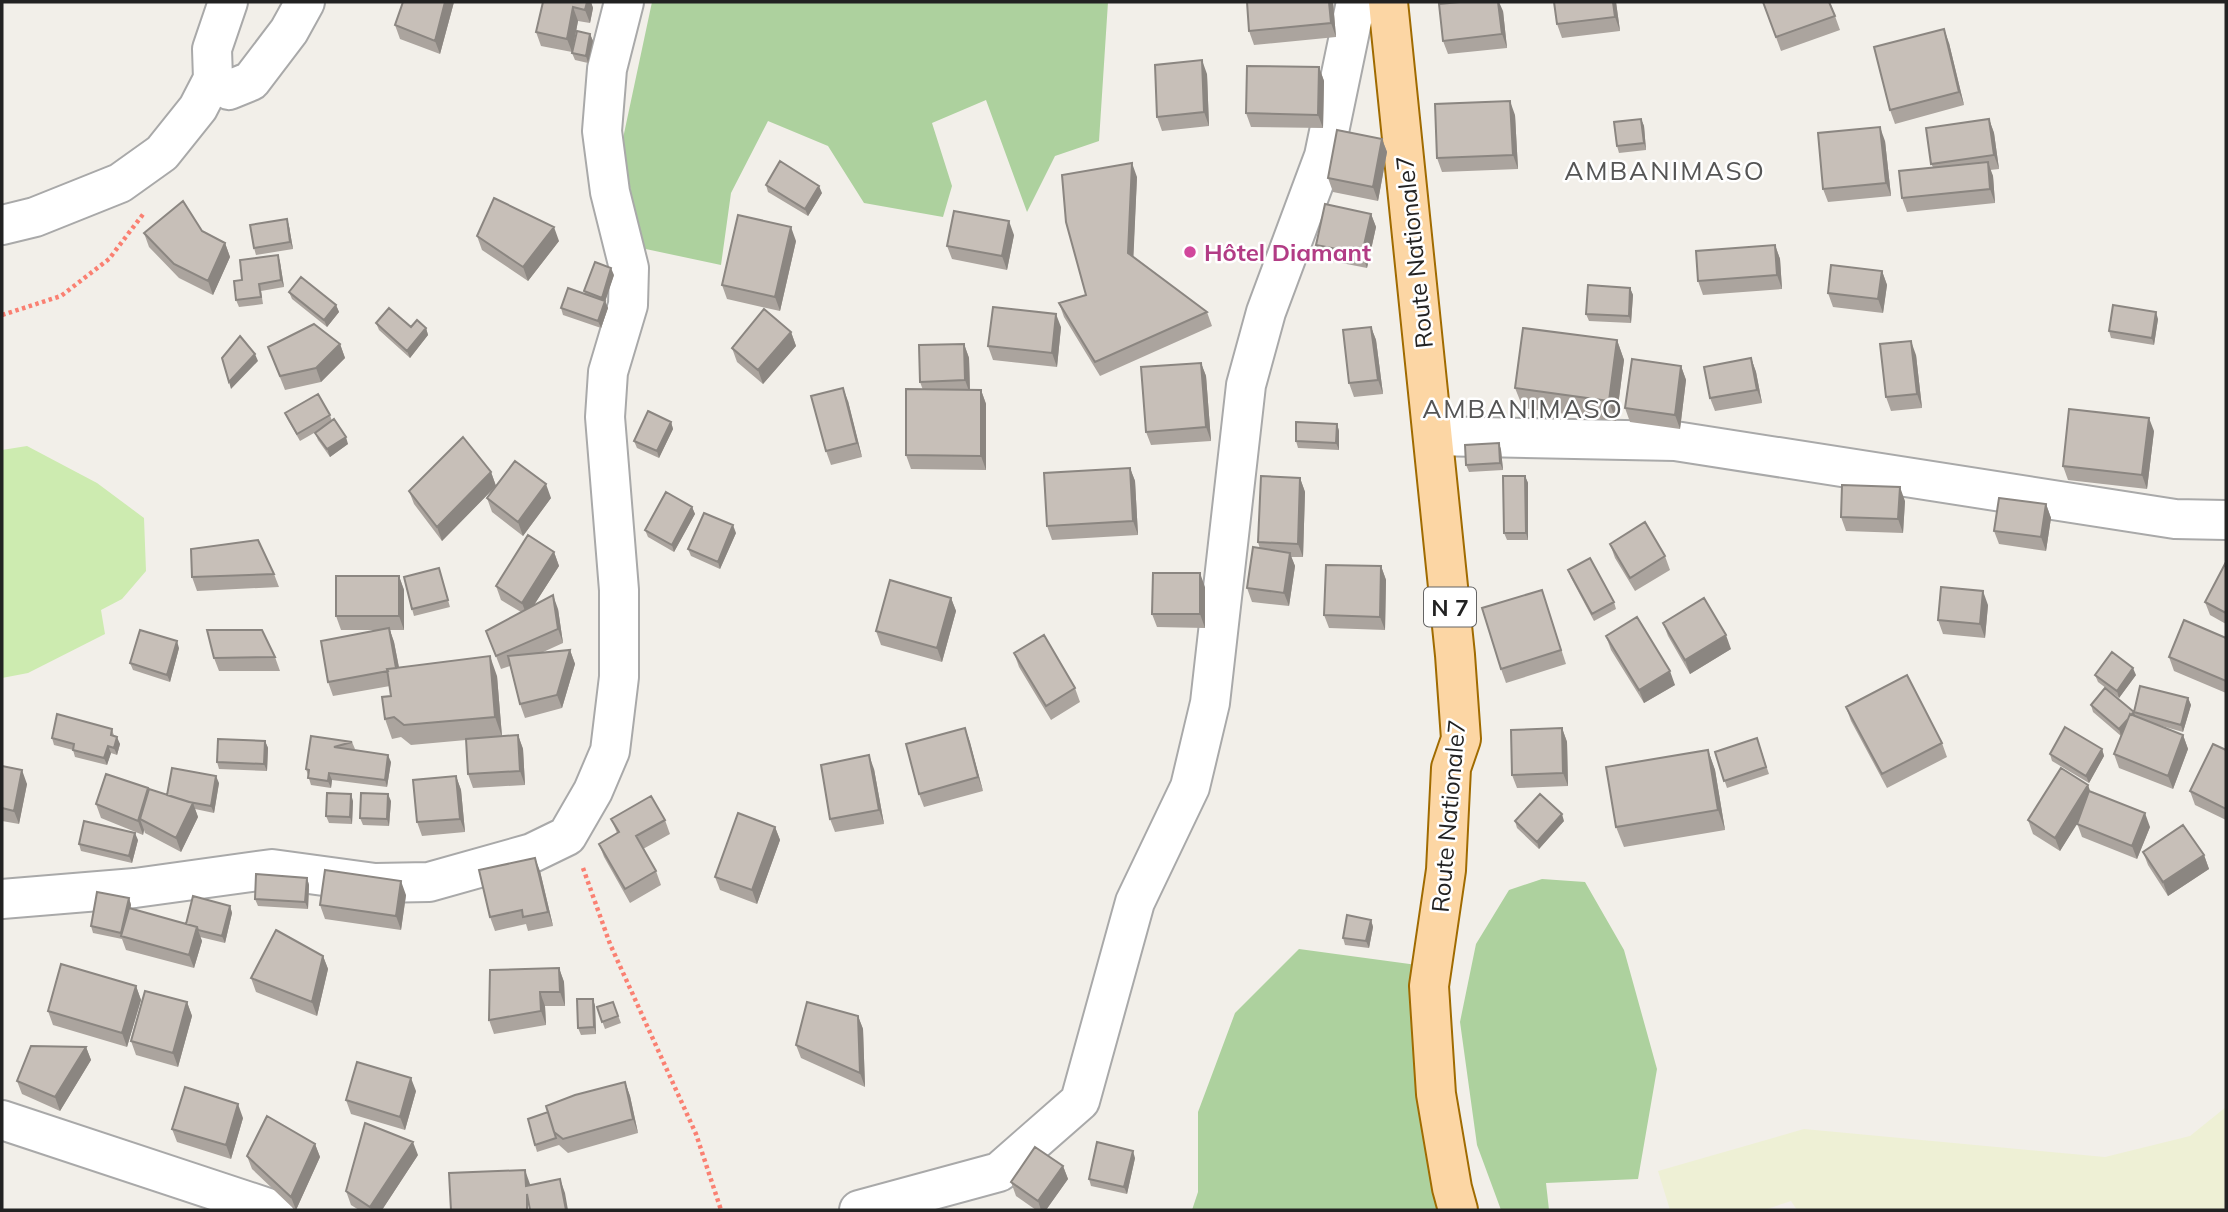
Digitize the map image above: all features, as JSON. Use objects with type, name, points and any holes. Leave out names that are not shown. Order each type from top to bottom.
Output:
[{"type":"main road","name":"Route Nationale7","points":[[1388,2],[1461,739],[1451,768],[1446,870],[1429,986],[1436,1094],[1451,1188],[1458,1210]]},
{"type":"street","points":[[2,225],[35,217],[120,183],[162,153],[198,108],[213,79],[212,49],[228,2]]},
{"type":"street","points":[[213,79],[229,90],[251,82],[289,31],[305,2]]},
{"type":"street","points":[[2,899],[135,888],[272,869],[375,883],[429,882],[533,853],[567,836],[593,791],[610,751],[619,677],[619,590],[605,416],[608,372],[628,305],[629,268],[610,192],[602,131],[607,69],[624,2]]},
{"type":"street","points":[[859,1210],[999,1172],[1080,1101],[1135,902],[1189,787],[1210,703],[1246,386],[1266,312],[1324,156],[1356,2]]},
{"type":"street","points":[[1433,436],[1675,441],[2175,519],[2226,520]]},
{"type":"street","points":[[2,1120],[274,1210]]},
{"type":"path","points":[[2,315],[61,296],[109,259]]},
{"type":"path","points":[[567,836],[578,852],[610,944],[696,1134],[721,1210]]},
{"type":"green space","points":[[652,2],[1108,2],[1099,141],[1055,156],[1027,212],[986,100],[932,123],[952,186],[943,217],[864,203],[828,146],[768,121],[731,193],[721,265],[641,248],[622,143]]},
{"type":"green space","points":[[27,446],[97,483],[144,518],[146,571],[122,599],[101,610],[105,634],[28,673],[2,678],[2,450]]},
{"type":"green space","points":[[1542,879],[1585,882],[1624,950],[1657,1069],[1638,1179],[1546,1183],[1549,1210],[1501,1210],[1477,1145],[1460,1022],[1476,944],[1509,890]]},
{"type":"green space","points":[[1299,949],[1417,965],[1450,1210],[1192,1210],[1198,1192],[1198,1112],[1235,1013]]},
{"type":"green space","points":[[2226,1107],[2226,1210],[1797,1210],[1791,1201],[1764,1210],[1670,1210],[1658,1171],[1804,1129],[2105,1157],[2190,1136]]},
{"type":"building","points":[[403,2],[445,2],[435,41],[395,25]]},
{"type":"building","points":[[543,2],[587,2],[585,10],[573,7],[567,39],[536,32]]},
{"type":"building","points":[[1247,2],[1329,2],[1331,23],[1249,31]]},
{"type":"building","points":[[1498,2],[1502,34],[1443,41],[1439,4]]},
{"type":"building","points":[[1554,2],[1613,2],[1615,17],[1557,24]]},
{"type":"building","points":[[1763,2],[1829,2],[1835,16],[1776,37]]},
{"type":"building","points":[[1944,29],[1959,92],[1890,110],[1874,47]]},
{"type":"building","points":[[577,31],[590,34],[586,56],[572,53]]},
{"type":"building","points":[[1202,60],[1204,112],[1157,117],[1155,65]]},
{"type":"building","points":[[1247,66],[1319,67],[1318,115],[1246,113]]},
{"type":"building","points":[[1510,101],[1513,155],[1437,158],[1435,104]]},
{"type":"building","points":[[1641,119],[1644,143],[1617,146],[1614,122]]},
{"type":"building","points":[[1989,119],[1994,155],[1931,164],[1926,128]]},
{"type":"building","points":[[1880,127],[1886,183],[1823,189],[1818,133]]},
{"type":"building","points":[[1337,130],[1382,139],[1373,187],[1328,178]]},
{"type":"building","points":[[780,161],[819,186],[805,209],[766,185]]},
{"type":"building","points":[[1988,162],[1990,189],[1902,198],[1899,171]]},
{"type":"building","points":[[1132,163],[1128,253],[1207,312],[1095,362],[1059,303],[1086,295],[1066,222],[1062,175]]},
{"type":"building","points":[[494,198],[554,227],[523,267],[477,236]]},
{"type":"building","points":[[183,201],[202,231],[225,243],[208,281],[174,264],[144,233]]},
{"type":"building","points":[[1325,204],[1371,214],[1362,254],[1316,245]]},
{"type":"building","points":[[954,211],[1009,221],[1002,256],[947,246]]},
{"type":"building","points":[[738,215],[791,227],[775,297],[722,285]]},
{"type":"building","points":[[287,219],[290,242],[254,248],[250,225]]},
{"type":"building","points":[[1775,245],[1777,275],[1698,281],[1696,251]]},
{"type":"building","points":[[278,255],[281,280],[259,284],[261,297],[236,300],[234,281],[242,280],[240,260]]},
{"type":"building","points":[[595,262],[611,268],[602,298],[584,291]]},
{"type":"building","points":[[1831,265],[1882,271],[1878,299],[1828,293]]},
{"type":"building","points":[[301,277],[336,305],[324,320],[289,292]]},
{"type":"building","points":[[1588,285],[1630,288],[1629,316],[1586,314]]},
{"type":"building","points":[[568,288],[605,301],[598,321],[561,308]]},
{"type":"building","points":[[2113,305],[2156,312],[2152,338],[2109,331]]},
{"type":"building","points":[[993,307],[1056,314],[1052,353],[988,346]]},
{"type":"building","points":[[389,308],[411,327],[417,320],[426,328],[407,351],[376,323]]},
{"type":"building","points":[[764,309],[791,332],[758,370],[732,348]]},
{"type":"building","points":[[314,324],[340,344],[316,368],[280,376],[268,347]]},
{"type":"building","points":[[1371,327],[1378,380],[1349,383],[1343,330]]},
{"type":"building","points":[[1523,328],[1617,340],[1609,401],[1515,388]]},
{"type":"building","points":[[240,336],[255,354],[229,382],[222,358]]},
{"type":"building","points":[[1911,341],[1917,394],[1886,397],[1880,344]]},
{"type":"building","points":[[964,344],[965,380],[920,382],[919,345]]},
{"type":"building","points":[[1751,358],[1757,390],[1710,398],[1704,367]]},
{"type":"building","points":[[1632,359],[1681,366],[1675,415],[1625,408]]},
{"type":"building","points":[[1201,363],[1206,427],[1146,432],[1141,367]]},
{"type":"building","points":[[843,388],[857,443],[826,451],[811,396]]},
{"type":"building","points":[[906,389],[981,390],[981,456],[906,455]]},
{"type":"building","points":[[318,394],[330,415],[297,434],[285,413]]},
{"type":"building","points":[[2069,409],[2149,418],[2142,475],[2063,466]]},
{"type":"building","points":[[648,411],[671,422],[657,451],[634,441]]},
{"type":"building","points":[[334,419],[346,437],[327,449],[315,433]]},
{"type":"building","points":[[1296,422],[1337,424],[1336,443],[1296,441]]},
{"type":"building","points":[[463,437],[491,472],[437,527],[409,491]]},
{"type":"building","points":[[1499,443],[1500,463],[1466,465],[1465,445]]},
{"type":"building","points":[[515,461],[546,484],[518,522],[487,498]]},
{"type":"building","points":[[1130,468],[1133,521],[1047,526],[1044,473]]},
{"type":"building","points":[[1261,476],[1300,478],[1298,544],[1258,542]]},
{"type":"building","points":[[1503,476],[1525,476],[1526,533],[1504,533]]},
{"type":"building","points":[[1842,485],[1900,487],[1898,519],[1841,517]]},
{"type":"building","points":[[666,492],[692,507],[672,545],[645,530]]},
{"type":"building","points":[[1999,498],[2046,504],[2041,537],[1994,531]]},
{"type":"building","points":[[704,513],[733,525],[718,562],[688,549]]},
{"type":"building","points":[[1645,522],[1665,556],[1630,578],[1610,544]]},
{"type":"building","points":[[528,535],[554,552],[522,603],[496,586]]},
{"type":"building","points":[[258,540],[274,574],[192,577],[191,549]]},
{"type":"building","points":[[1253,547],[1290,553],[1284,593],[1247,588]]},
{"type":"building","points":[[1590,558],[1614,602],[1592,614],[1568,570]]},
{"type":"building","points":[[2226,562],[2226,613],[2205,602]]},
{"type":"building","points":[[1326,565],[1381,566],[1380,617],[1324,615]]},
{"type":"building","points":[[439,568],[448,600],[412,609],[404,577]]},
{"type":"building","points":[[1153,573],[1200,573],[1200,614],[1152,614]]},
{"type":"building","points":[[336,576],[399,576],[399,616],[336,616]]},
{"type":"building","points":[[890,580],[951,598],[937,648],[876,631]]},
{"type":"building","points":[[1941,587],[1983,591],[1980,624],[1938,620]]},
{"type":"building","points":[[1542,590],[1561,650],[1501,669],[1482,608]]},
{"type":"building","points":[[553,595],[558,629],[496,656],[486,631]]},
{"type":"building","points":[[1704,598],[1726,635],[1685,660],[1663,623]]},
{"type":"building","points":[[1637,617],[1670,671],[1639,690],[1606,636]]},
{"type":"building","points":[[2184,620],[2226,638],[2226,681],[2169,657]]},
{"type":"building","points":[[389,628],[396,668],[328,682],[321,641]]},
{"type":"building","points":[[140,630],[177,641],[167,675],[130,663]]},
{"type":"building","points":[[207,630],[262,630],[275,657],[214,658]]},
{"type":"building","points":[[1044,635],[1075,688],[1046,706],[1014,653]]},
{"type":"building","points":[[570,650],[557,695],[520,704],[508,656]]},
{"type":"building","points":[[2112,652],[2133,668],[2117,691],[2095,675]]},
{"type":"building","points":[[490,656],[495,717],[404,725],[394,717],[385,719],[382,697],[391,696],[387,669]]},
{"type":"building","points":[[1907,675],[1942,743],[1882,774],[1846,707]]},
{"type":"building","points":[[2140,686],[2188,698],[2181,725],[2134,712]]},
{"type":"building","points":[[2105,688],[2134,712],[2119,729],[2091,705]]},
{"type":"building","points":[[57,714],[112,729],[111,735],[117,737],[114,748],[108,746],[104,758],[73,750],[74,744],[52,738]]},
{"type":"building","points":[[2130,714],[2183,735],[2168,776],[2114,754]]},
{"type":"building","points":[[2065,727],[2102,749],[2086,776],[2050,754]]},
{"type":"building","points":[[965,728],[978,777],[919,794],[906,744]]},
{"type":"building","points":[[1562,728],[1563,773],[1512,775],[1511,730]]},
{"type":"building","points":[[518,735],[520,771],[468,774],[466,739]]},
{"type":"building","points":[[311,736],[352,742],[334,747],[388,755],[385,780],[329,773],[328,781],[308,778],[309,770],[306,769]]},
{"type":"building","points":[[1757,738],[1766,767],[1724,781],[1715,752]]},
{"type":"building","points":[[218,739],[265,741],[264,764],[217,762]]},
{"type":"building","points":[[2213,744],[2226,750],[2226,809],[2190,791]]},
{"type":"building","points":[[1708,750],[1718,810],[1616,827],[1606,767]]},
{"type":"building","points":[[869,755],[879,810],[830,819],[821,765]]},
{"type":"building","points":[[2,766],[22,770],[14,811],[2,808]]},
{"type":"building","points":[[172,768],[216,776],[211,806],[167,795]]},
{"type":"building","points":[[2061,768],[2088,785],[2055,838],[2028,820]]},
{"type":"building","points":[[106,774],[148,788],[138,821],[96,804]]},
{"type":"building","points":[[456,776],[460,819],[417,822],[413,780]]},
{"type":"building","points":[[149,789],[193,803],[176,838],[140,819]]},
{"type":"building","points":[[2089,791],[2145,813],[2132,846],[2077,824]]},
{"type":"building","points":[[327,793],[351,794],[350,817],[326,816]]},
{"type":"building","points":[[361,793],[388,794],[387,819],[360,818]]},
{"type":"building","points":[[1540,794],[1562,814],[1537,842],[1515,821]]},
{"type":"building","points":[[651,796],[665,820],[636,836],[656,871],[625,889],[599,844],[619,832],[611,819]]},
{"type":"building","points":[[738,813],[775,827],[752,890],[715,877]]},
{"type":"building","points":[[84,821],[135,833],[129,856],[79,844]]},
{"type":"building","points":[[2183,825],[2204,855],[2163,882],[2143,852]]},
{"type":"building","points":[[535,858],[548,912],[523,917],[522,910],[490,917],[479,870]]},
{"type":"building","points":[[325,870],[401,881],[396,916],[320,905]]},
{"type":"building","points":[[256,874],[307,878],[305,902],[255,899]]},
{"type":"building","points":[[97,892],[129,898],[121,933],[91,926]]},
{"type":"building","points":[[193,896],[230,906],[222,936],[186,924]]},
{"type":"building","points":[[129,908],[197,927],[189,955],[121,936]]},
{"type":"building","points":[[1347,915],[1371,920],[1366,941],[1343,938]]},
{"type":"building","points":[[276,930],[323,956],[312,1002],[251,978]]},
{"type":"building","points":[[61,964],[136,986],[122,1033],[48,1011]]},
{"type":"building","points":[[559,968],[560,992],[540,992],[541,1011],[489,1020],[490,970]]},
{"type":"building","points":[[145,991],[187,1002],[173,1053],[131,1041]]},
{"type":"building","points":[[577,999],[593,999],[594,1027],[578,1028]]},
{"type":"building","points":[[613,1002],[618,1016],[602,1022],[597,1007]]},
{"type":"building","points":[[807,1002],[858,1016],[860,1073],[796,1045]]},
{"type":"building","points":[[31,1046],[86,1047],[55,1097],[17,1081]]},
{"type":"building","points":[[357,1062],[411,1078],[400,1117],[346,1100]]},
{"type":"building","points":[[625,1082],[633,1119],[563,1139],[554,1132],[546,1106]]},
{"type":"building","points":[[185,1087],[238,1104],[226,1145],[172,1129]]},
{"type":"building","points":[[548,1112],[556,1138],[535,1145],[528,1119]]},
{"type":"building","points":[[267,1116],[315,1144],[291,1197],[247,1156]]},
{"type":"building","points":[[365,1123],[413,1142],[370,1207],[346,1191]]},
{"type":"building","points":[[1097,1142],[1133,1151],[1124,1187],[1089,1179]]},
{"type":"building","points":[[1035,1147],[1063,1166],[1038,1201],[1011,1182]]},
{"type":"building","points":[[525,1170],[526,1186],[560,1179],[566,1210],[530,1210],[527,1194],[527,1210],[451,1210],[449,1173]]},
{"type":"place","name":"Hôtel Diamant","points":[[1190,252]]},
{"type":"district","name":"AMBANIMASO","points":[[1665,170]]},
{"type":"district","name":"AMBANIMASO","points":[[1523,408]]}]
